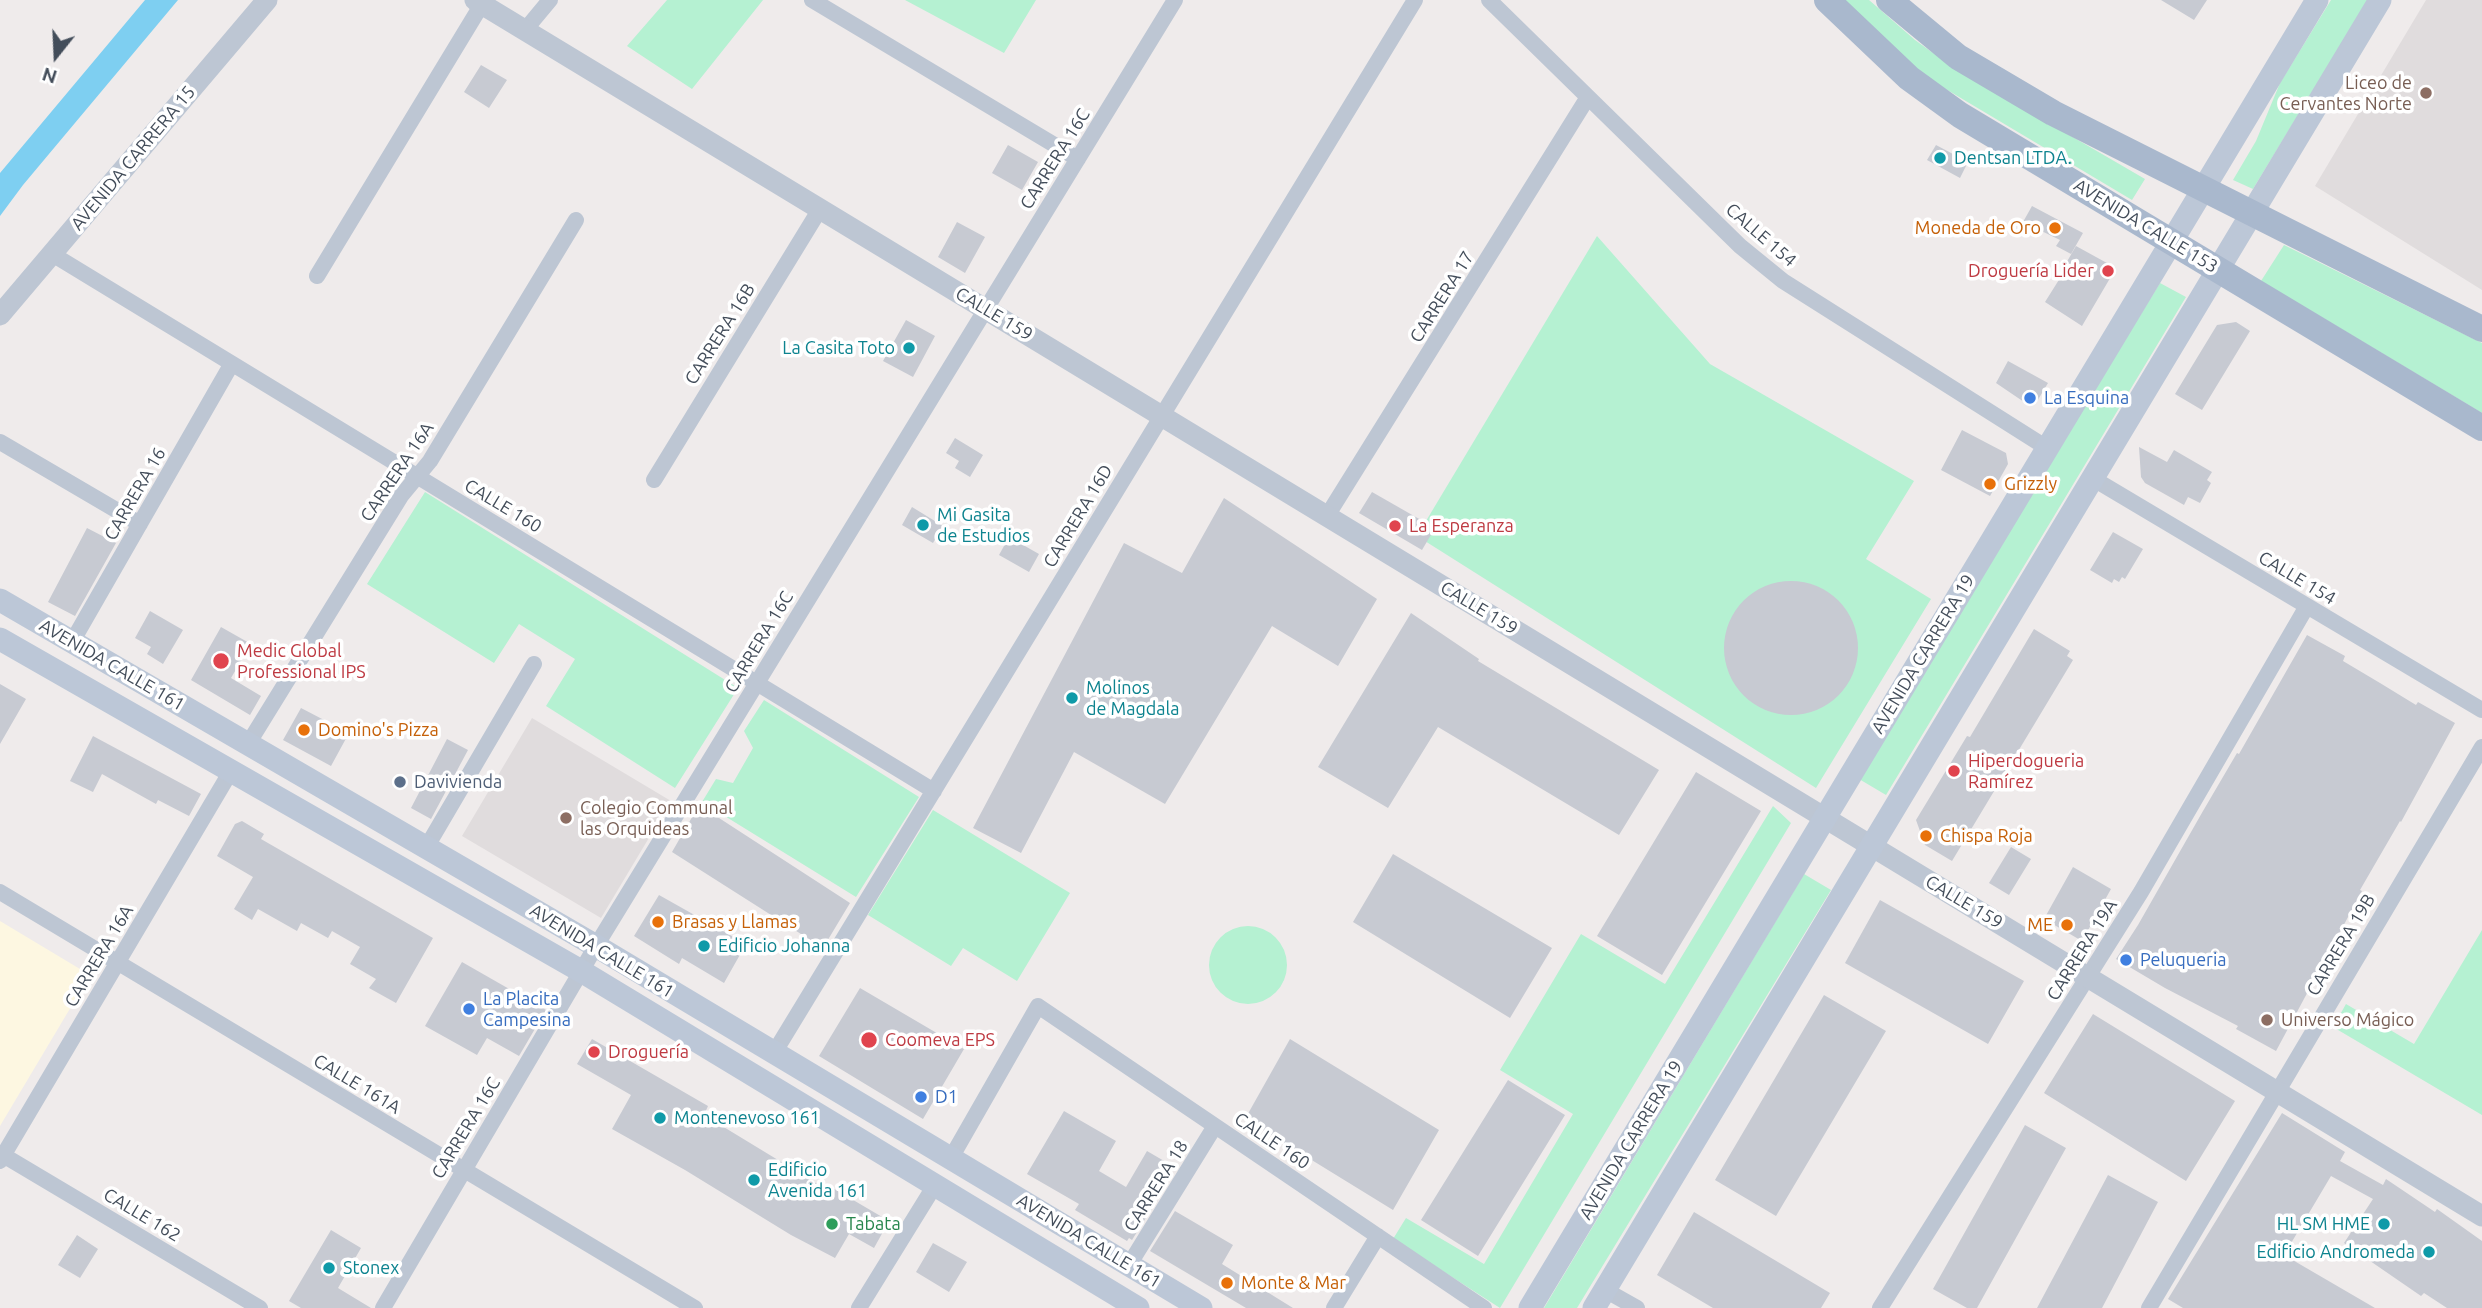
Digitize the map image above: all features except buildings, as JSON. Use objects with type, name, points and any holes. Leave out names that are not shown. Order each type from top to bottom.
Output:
[{"type":"main road","name":"AVENIDA CALLE 153","points":[[1827,0],[1886,57],[1960,115],[2482,428]]},
{"type":"main road","points":[[1889,0],[1936,40],[2003,85],[2251,214],[2482,329]]},
{"type":"main road","name":"AVENIDA CARRERA 19","points":[[1530,1308],[2317,0]]},
{"type":"main road","points":[[1600,1299],[2380,0]]},
{"type":"main road","name":"AVENIDA CALLE 161","points":[[0,600],[596,946],[1201,1308]]},
{"type":"main road","name":"AVENIDA CALLE 161","points":[[0,639],[581,971],[1138,1308]]},
{"type":"street","name":"AVENIDA CARRERA 15","points":[[0,315],[267,0]]},
{"type":"street","points":[[525,30],[551,0]]},
{"type":"street","points":[[812,0],[1078,159]]},
{"type":"street","name":"CARRERA 16C","points":[[383,1308],[596,946],[1175,0]]},
{"type":"street","name":"CARRERA 16D","points":[[774,1053],[1415,0]]},
{"type":"street","name":"CALLE 154","points":[[1489,0],[1740,246],[1783,281],[2047,448]]},
{"type":"street","points":[[317,276],[479,2]]},
{"type":"street","name":"CALLE 159","points":[[479,2],[2482,1216]]},
{"type":"street","name":"CARRERA 17","points":[[1327,516],[1588,97]]},
{"type":"street","name":"CARRERA 16B","points":[[653,480],[820,209]]},
{"type":"street","name":"CARRERA 16A","points":[[248,744],[401,496],[430,461],[576,220]]},
{"type":"street","name":"CALLE 160","points":[[51,254],[934,791]]},
{"type":"street","name":"CARRERA 16","points":[[72,642],[232,365]]},
{"type":"street","points":[[0,442],[140,524]]},
{"type":"street","name":"CALLE 154","points":[[2092,478],[2482,710]]},
{"type":"street","name":"CARRERA 19A","points":[[1888,1305],[2141,891],[2307,606]]},
{"type":"street","points":[[426,848],[534,664]]},
{"type":"street","name":"CARRERA 19B","points":[[2149,1308],[2482,747]]},
{"type":"street","name":"CARRERA 16A","points":[[2,1158],[231,771]]},
{"type":"street","name":"CALLE 161A","points":[[0,892],[695,1308]]},
{"type":"street","name":"CALLE 160","points":[[950,1158],[1038,1006],[1484,1308]]},
{"type":"street","name":"CARRERA 18","points":[[1129,1265],[1215,1126]]},
{"type":"street","name":"CALLE 162","points":[[2,1158],[260,1308]]},
{"type":"street","points":[[859,1308],[935,1185]]},
{"type":"street","points":[[1334,1308],[1378,1236]]},
{"type":"street","points":[[1600,1299],[1637,1308]]},
{"type":"shaded area","name":"Liceo de Cervantes Norte","points":[[2426,0],[2482,0],[2482,290],[2315,186]]},
{"type":"shaded area","name":"Colegio Communal las Orquideas","points":[[532,718],[671,801],[601,918],[462,836]]},
{"type":"shaded area","points":[[0,921],[90,975],[0,1126]]},
{"type":"green space","points":[[667,0],[763,0],[692,89],[627,46]]},
{"type":"green space","points":[[905,0],[1036,0],[1004,53]]},
{"type":"green space","points":[[1840,0],[1869,0],[1915,40],[1954,68],[2145,179],[2132,200],[1944,88],[1904,60]]},
{"type":"green space","points":[[2331,0],[2368,0],[2253,189],[2233,180],[2256,141],[2280,83]]},
{"type":"green space","points":[[1597,236],[1710,364],[1914,481],[1866,559],[1931,599],[1816,788],[1417,536]]},
{"type":"green space","points":[[2284,245],[2482,343],[2482,413],[2261,281]]},
{"type":"green space","points":[[2160,283],[2186,297],[1886,795],[1859,779]]},
{"type":"green space","points":[[425,492],[738,688],[675,788],[546,706],[575,659],[519,624],[494,663],[367,584]]},
{"type":"green space","points":[[764,700],[919,797],[856,897],[702,802],[716,779],[733,783],[753,748],[744,731]]},
{"type":"green space","points":[[1773,806],[1791,823],[1500,1308],[1393,1239],[1406,1218],[1484,1264],[1573,1114],[1500,1070],[1581,934],[1665,984]]},
{"type":"green space","points":[[933,810],[1070,893],[1017,981],[963,948],[951,966],[868,915]]},
{"type":"green space","points":[[1804,874],[1831,890],[1577,1308],[1544,1308]]},
{"type":"green space","points":[[1248,926],[1263,929],[1276,937],[1284,950],[1287,965],[1284,980],[1276,993],[1263,1001],[1248,1004],[1233,1001],[1220,993],[1212,980],[1209,965],[1212,950],[1220,937],[1233,929]]},
{"type":"green space","points":[[2482,930],[2482,1115],[2333,1027],[2346,1004],[2414,1044]]},
{"type":"water","points":[[145,0],[178,0],[0,216],[0,173]]},
{"type":"place","name":"Liceo de Cervantes Norte","points":[[2426,93]]},
{"type":"place","name":"Dentsan LTDA.","points":[[1940,158]]},
{"type":"place","name":"Moneda de Oro","points":[[2055,228]]},
{"type":"place","name":"Droguería Lider","points":[[2108,271]]},
{"type":"place","name":"La Casita Toto","points":[[909,348]]},
{"type":"place","name":"La Esquina","points":[[2030,398]]},
{"type":"place","name":"Grizzly","points":[[1990,484]]},
{"type":"place","name":"Mi Gasita de Estudios","points":[[923,525]]},
{"type":"place","name":"La Esperanza","points":[[1395,526]]},
{"type":"place","name":"Medic Global Professional IPS","points":[[221,661]]},
{"type":"place","name":"Molinos de Magdala","points":[[1072,698]]},
{"type":"place","name":"Domino's Pizza","points":[[304,730]]},
{"type":"place","name":"Hiperdogueria Ramírez","points":[[1954,771]]},
{"type":"place","name":"Davivienda","points":[[400,782]]},
{"type":"place","name":"Colegio Communal las Orquideas","points":[[566,818]]},
{"type":"place","name":"Chispa Roja","points":[[1926,836]]},
{"type":"place","name":"Brasas y Llamas","points":[[658,922]]},
{"type":"place","name":"ME","points":[[2067,925]]},
{"type":"place","name":"Edificio Johanna","points":[[704,946]]},
{"type":"place","name":"Peluqueria","points":[[2126,960]]},
{"type":"place","name":"La Placita Campesina","points":[[469,1009]]},
{"type":"place","name":"Universo Mágico","points":[[2267,1020]]},
{"type":"place","name":"Coomeva EPS","points":[[869,1040]]},
{"type":"place","name":"Droguería","points":[[594,1052]]},
{"type":"place","name":"D1","points":[[921,1097]]},
{"type":"place","name":"Montenevoso 161","points":[[660,1118]]},
{"type":"place","name":"Edificio Avenida 161","points":[[754,1180]]},
{"type":"place","name":"Tabata","points":[[832,1224]]},
{"type":"place","name":"HL SM HME","points":[[2384,1224]]},
{"type":"place","name":"Edificio Andromeda","points":[[2429,1252]]},
{"type":"place","name":"Stonex","points":[[329,1268]]},
{"type":"place","name":"Monte & Mar","points":[[1227,1283]]}]
